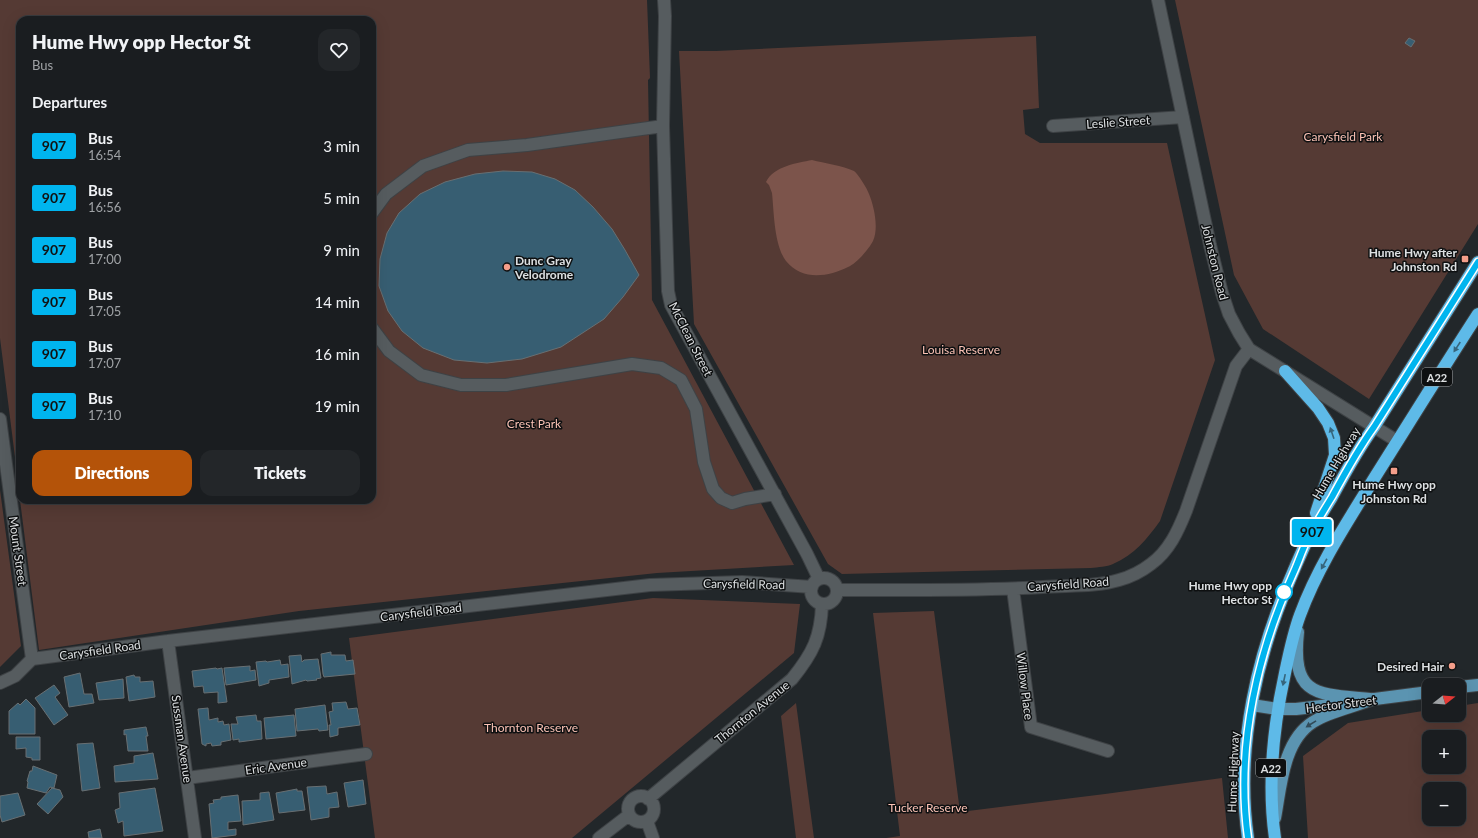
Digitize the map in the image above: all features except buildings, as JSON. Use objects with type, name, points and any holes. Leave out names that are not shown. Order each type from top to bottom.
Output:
[{"type":"highway","name":"Hume Highway","points":[[1248,838],[1244,800],[1246,751],[1252,705],[1265,647],[1282,596],[1309,537],[1357,452],[1478,262]]},
{"type":"highway","name":"A22","points":[[1274,833],[1271,772],[1273,746],[1278,709],[1291,645],[1300,615],[1318,575],[1343,530],[1397,441],[1478,314]]},
{"type":"highway","points":[[1285,371],[1318,408],[1328,423],[1334,438],[1335,455],[1309,537]]},
{"type":"main road","points":[[1300,615],[1296,659],[1298,670],[1305,684],[1317,691],[1337,696],[1374,700]]},
{"type":"main road","points":[[1466,686],[1478,685]]},
{"type":"main road","name":"Hector Street","points":[[1252,705],[1278,709],[1296,709],[1422,693]]},
{"type":"main road","points":[[1274,833],[1281,783],[1289,752],[1298,735],[1305,727],[1331,714],[1374,700]]},
{"type":"street","name":"McClean Street","points":[[664,0],[664,126],[668,291],[671,305],[807,554],[815,583]]},
{"type":"street","name":"Johnston Road","points":[[1158,0],[1210,245],[1222,293],[1229,314],[1238,333],[1249,349],[1397,441]]},
{"type":"street","name":"Leslie Street","points":[[1053,126],[1183,117]]},
{"type":"street","points":[[376,208],[386,194],[423,166],[468,150],[527,145],[664,126]]},
{"type":"street","points":[[376,333],[389,351],[420,374],[462,385],[506,385],[632,364],[661,368],[681,380],[696,409],[704,462],[713,489],[721,498],[732,503],[745,499],[775,494]]},
{"type":"street","name":"Carysfield Road","points":[[837,590],[1013,589],[1093,584],[1118,580],[1151,564],[1164,553],[1177,532],[1186,511],[1236,366],[1249,349]]},
{"type":"street","name":"Mount Street","points":[[0,419],[32,659]]},
{"type":"street","points":[[827,578],[831,580],[837,590],[834,599],[827,604],[817,602],[813,597],[815,583],[827,578]]},
{"type":"street","name":"Carysfield Road","points":[[32,659],[168,641],[650,585],[742,582],[815,583]]},
{"type":"street","name":"Willow Place","points":[[1013,589],[1030,727],[1108,751]]},
{"type":"street","name":"Thornton Avenue","points":[[629,815],[628,807],[632,800],[640,797],[648,799],[792,679],[810,654],[816,641],[822,618],[822,604]]},
{"type":"street","name":"Sussman Avenue","points":[[168,641],[195,838]]},
{"type":"street","points":[[0,683],[15,676],[32,659]]},
{"type":"street","name":"Eric Avenue","points":[[187,778],[366,754]]},
{"type":"street","points":[[598,838],[629,815],[637,822],[647,821],[653,810],[651,802],[648,799]]},
{"type":"street","points":[[647,821],[653,838]]},
{"type":"green space","name":"Crest Park","points":[[0,0],[647,0],[650,78],[648,80],[652,300],[794,565],[657,573],[299,611],[39,650],[21,504],[376,504],[376,16],[16,16],[16,465],[0,338]]},
{"type":"green space","name":"Carysfield Park","points":[[1175,0],[1478,0],[1478,224],[1369,399],[1263,329],[1234,275]]},
{"type":"green space","name":"Louisa Reserve","points":[[1036,36],[1039,108],[1023,110],[1025,134],[1040,143],[1167,143],[1215,360],[1160,521],[1134,551],[1121,560],[1105,566],[1091,568],[842,574],[828,564],[694,324],[679,51],[716,51]]},
{"type":"green space","points":[[0,490],[21,646],[0,667]]},
{"type":"green space","name":"Thornton Reserve","points":[[653,598],[800,604],[794,653],[572,838],[375,838],[349,638]]},
{"type":"green space","name":"Tucker Reserve","points":[[934,611],[960,812],[1222,778],[1228,838],[886,838],[900,836],[873,613]]},
{"type":"green space","points":[[796,703],[814,838],[796,838],[781,716]]},
{"type":"green space","points":[[1478,703],[1478,838],[1308,838],[1303,756],[1348,723],[1422,711],[1422,722],[1466,722],[1466,705]]},
{"type":"shaded area","points":[[812,160],[854,171],[868,191],[873,205],[876,224],[873,241],[869,248],[855,263],[848,267],[824,275],[800,272],[786,261],[779,246],[775,228],[772,193],[766,182],[774,172],[786,166]]},
{"type":"bus line","name":"907","points":[[1248,838],[1244,800],[1249,723],[1263,654],[1282,596],[1309,537],[1357,452],[1433,335],[1478,262]]},
{"type":"place","name":"Hume Hwy after Johnston Rd","points":[[1465,259]]},
{"type":"place","name":"Dunc Gray Velodrome","points":[[507,267]]},
{"type":"place","name":"Hume Hwy opp Johnston Rd","points":[[1394,471]]},
{"type":"place","name":"Hume Hwy opp Hector St","points":[[1284,592]]},
{"type":"place","name":"Desired Hair","points":[[1452,666]]}]
